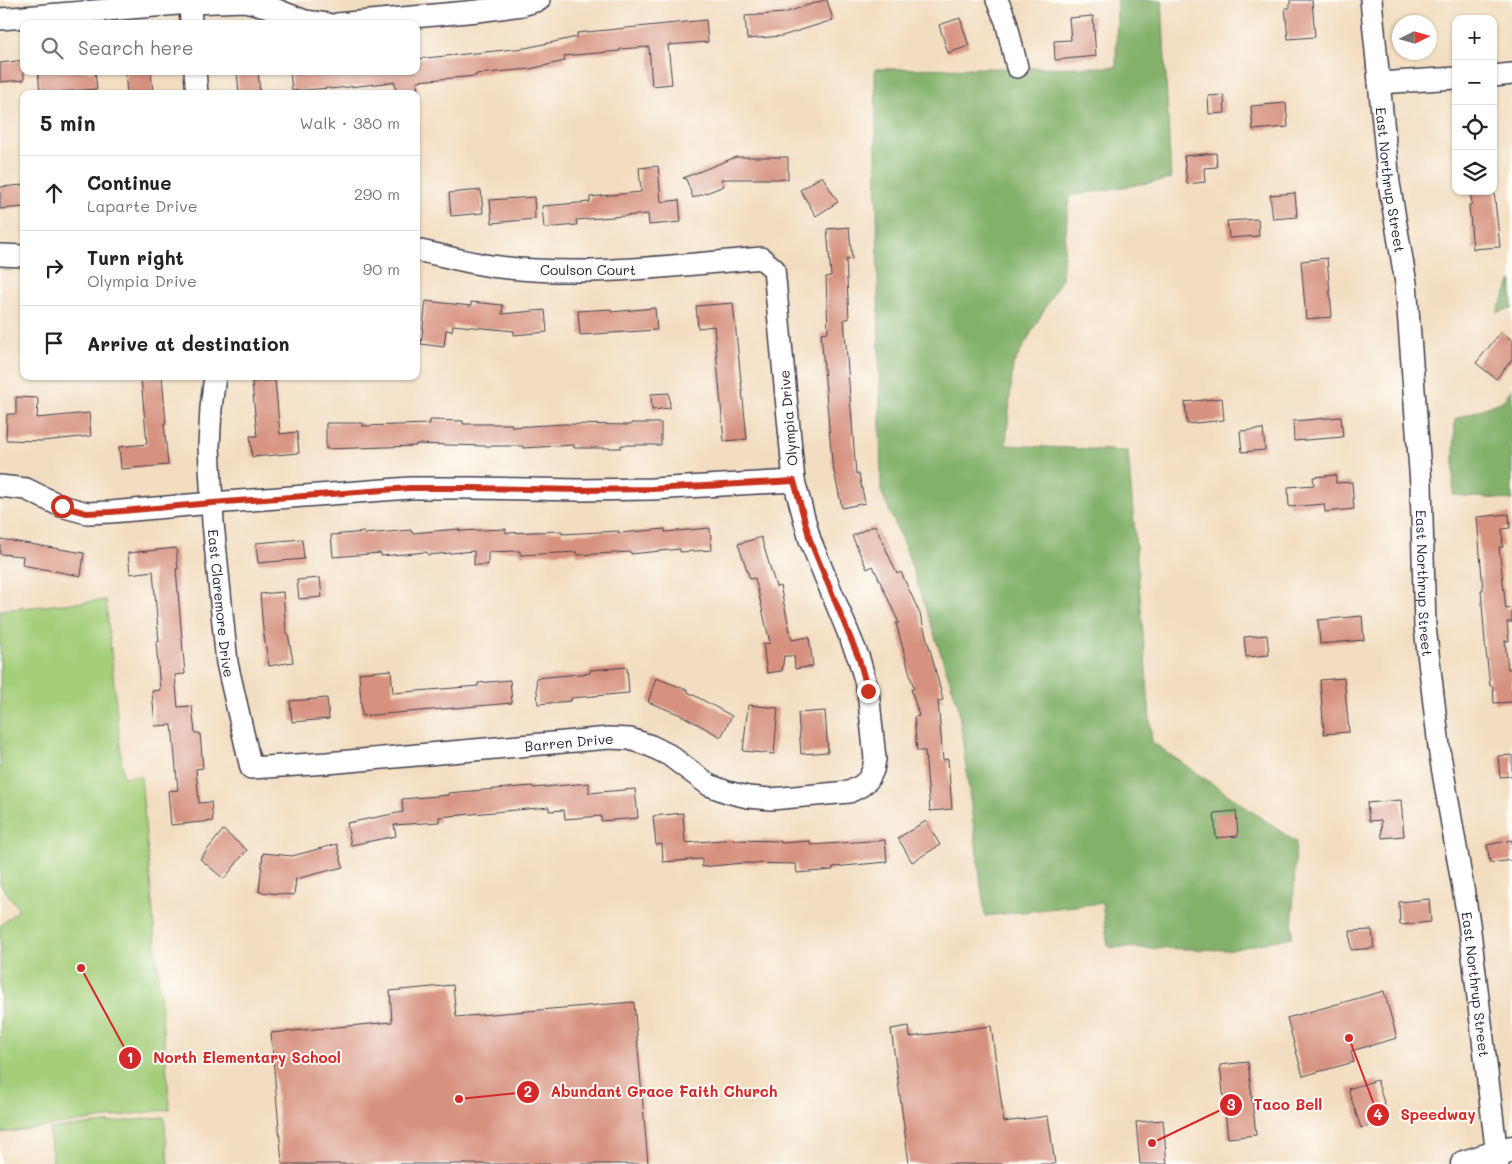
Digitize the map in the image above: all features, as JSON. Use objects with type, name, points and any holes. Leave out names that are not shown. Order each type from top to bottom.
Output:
[{"type":"main road","points":[[1464,1164],[1502,1156]]},
{"type":"street","points":[[380,20],[478,11],[522,5],[539,0]]},
{"type":"street","points":[[998,0],[1006,21],[1017,67]]},
{"type":"street","name":"East Northrup Street","points":[[1371,0],[1389,183],[1406,284],[1421,484],[1424,627],[1440,756],[1469,923],[1502,1156]]},
{"type":"street","points":[[0,19],[190,9],[245,1],[269,7],[302,20]]},
{"type":"street","points":[[1497,76],[1512,74]]},
{"type":"street","points":[[195,75],[197,90]]},
{"type":"street","points":[[1379,83],[1452,78]]},
{"type":"street","name":"Coulson Court","points":[[420,251],[491,266],[583,271],[622,271],[761,258]]},
{"type":"street","points":[[0,255],[20,256]]},
{"type":"street","name":"Olympia Drive","points":[[761,258],[774,269],[794,481],[810,540],[859,659],[868,691],[875,759],[873,770],[868,780]]},
{"type":"street","name":"East Claremore Drive","points":[[214,380],[209,446],[212,503],[227,663],[251,768]]},
{"type":"street","points":[[0,486],[26,488],[62,506],[86,513],[410,488],[652,489],[794,481]]},
{"type":"street","name":"Barren Drive","points":[[251,768],[609,738],[630,739],[651,746],[669,755],[709,784],[727,792],[748,797],[771,799],[849,792],[868,780]]},
{"type":"green space","points":[[1117,0],[1162,0],[1171,179],[1069,196],[1062,278],[1013,365],[1006,445],[1128,451],[1152,742],[1296,842],[1292,937],[1231,950],[1108,947],[1102,903],[985,916],[958,705],[906,550],[881,491],[875,69],[1116,67]]},
{"type":"green space","points":[[1512,280],[1512,309],[1497,312]]},
{"type":"green space","points":[[1512,388],[1512,500],[1453,495],[1455,419],[1503,401]]},
{"type":"green space","points":[[106,600],[123,777],[141,776],[170,1109],[1,1133],[0,926],[19,909],[0,884],[0,610]]},
{"type":"green space","points":[[164,1117],[169,1164],[53,1164],[49,1129]]},
{"type":"building","points":[[827,0],[833,20],[782,36],[747,39],[745,16],[784,13]]},
{"type":"building","points":[[1290,0],[1312,0],[1315,37],[1288,39],[1285,8],[1290,8]]},
{"type":"building","points":[[1093,16],[1096,56],[1055,60],[1054,41],[1071,40],[1069,18]]},
{"type":"building","points":[[960,18],[969,46],[948,53],[939,25]]},
{"type":"building","points":[[706,20],[708,42],[668,45],[672,84],[652,86],[649,47],[564,56],[565,61],[530,69],[417,81],[418,90],[396,90],[395,82],[330,89],[292,90],[290,75],[420,75],[420,59],[525,48],[577,37],[577,33]]},
{"type":"building","points":[[20,60],[20,75],[24,75],[24,80],[0,82],[0,63]]},
{"type":"building","points":[[38,75],[95,75],[97,89],[40,90]]},
{"type":"building","points":[[125,75],[151,75],[153,90],[127,90]]},
{"type":"building","points":[[237,75],[258,75],[260,90],[239,90]]},
{"type":"building","points":[[1224,95],[1225,113],[1209,114],[1208,96]]},
{"type":"building","points":[[1286,103],[1288,127],[1253,130],[1251,106]]},
{"type":"building","points":[[1216,153],[1217,167],[1204,168],[1205,182],[1187,184],[1184,156]]},
{"type":"building","points":[[736,157],[788,157],[788,179],[721,179],[724,186],[693,198],[686,179],[683,178]]},
{"type":"building","points":[[658,166],[661,202],[679,200],[681,222],[649,225],[648,214],[576,220],[577,225],[544,228],[542,206],[590,202],[590,197],[641,192],[639,168]]},
{"type":"building","points":[[822,176],[838,202],[816,216],[800,190]]},
{"type":"building","points":[[20,185],[20,207],[0,209],[0,187]]},
{"type":"building","points":[[481,190],[483,213],[451,216],[449,193]]},
{"type":"building","points":[[1295,193],[1297,217],[1273,219],[1270,195]]},
{"type":"building","points":[[1471,195],[1494,195],[1500,247],[1473,249],[1469,205],[1472,204]]},
{"type":"building","points":[[534,197],[535,219],[492,223],[490,200]]},
{"type":"building","points":[[1258,219],[1259,236],[1229,238],[1227,221]]},
{"type":"building","points":[[849,227],[852,259],[846,260],[849,319],[844,319],[856,474],[859,474],[865,503],[842,508],[832,462],[821,333],[828,332],[826,277],[831,276],[827,229]]},
{"type":"building","points":[[1327,258],[1332,317],[1306,319],[1301,261]]},
{"type":"building","points":[[426,301],[471,306],[471,302],[503,305],[502,314],[545,310],[547,332],[514,335],[514,331],[453,325],[452,331],[446,330],[444,347],[421,344]]},
{"type":"building","points":[[733,303],[747,439],[724,441],[714,326],[698,328],[696,306]]},
{"type":"building","points":[[655,308],[657,330],[580,335],[578,311],[611,309],[611,312]]},
{"type":"building","points":[[1501,332],[1512,340],[1512,360],[1496,379],[1476,363]]},
{"type":"building","points":[[141,380],[162,380],[168,465],[121,469],[119,447],[147,444]]},
{"type":"building","points":[[275,380],[280,434],[297,432],[299,453],[252,457],[250,436],[257,436],[252,382]]},
{"type":"building","points":[[669,393],[670,408],[652,410],[651,394]]},
{"type":"building","points":[[16,397],[38,398],[37,418],[89,413],[91,436],[42,441],[6,440],[7,414],[16,414]]},
{"type":"building","points":[[1222,398],[1224,420],[1187,424],[1185,402]]},
{"type":"building","points":[[1341,417],[1343,437],[1294,441],[1293,421]]},
{"type":"building","points":[[430,420],[463,421],[463,424],[512,424],[512,427],[564,424],[631,425],[631,423],[661,423],[661,445],[621,445],[621,448],[574,448],[574,445],[523,448],[523,446],[416,444],[416,446],[326,449],[326,423],[363,423],[363,426],[430,424]]},
{"type":"building","points":[[1263,429],[1265,450],[1242,452],[1240,431]]},
{"type":"building","points":[[1336,475],[1336,483],[1352,482],[1354,509],[1325,512],[1324,504],[1289,507],[1288,487],[1314,485],[1313,477]]},
{"type":"building","points":[[1509,514],[1510,528],[1502,529],[1503,547],[1499,547],[1506,609],[1512,608],[1512,622],[1507,622],[1509,641],[1505,641],[1508,669],[1512,669],[1512,702],[1494,703],[1493,686],[1490,686],[1485,643],[1477,517]]},
{"type":"building","points":[[875,525],[897,574],[901,572],[920,614],[932,657],[943,700],[938,701],[943,760],[948,759],[952,809],[930,811],[925,751],[917,751],[914,717],[919,716],[911,689],[914,689],[896,623],[899,623],[873,566],[867,569],[852,536]]},
{"type":"building","points":[[710,528],[712,550],[680,552],[680,549],[631,554],[631,552],[577,555],[577,552],[520,555],[520,551],[488,552],[488,565],[474,565],[474,551],[428,555],[427,552],[381,556],[381,553],[333,557],[331,535],[411,530],[412,533],[459,529],[459,531],[506,529],[506,533],[562,531],[562,534],[619,531],[619,533],[665,529],[665,532]]},
{"type":"building","points":[[761,537],[776,587],[780,586],[792,640],[809,637],[813,666],[795,669],[794,656],[784,656],[782,671],[767,673],[763,644],[770,643],[755,578],[750,579],[738,544]]},
{"type":"building","points":[[0,539],[84,553],[81,576],[22,565],[23,556],[0,554]]},
{"type":"building","points":[[302,539],[304,559],[258,563],[256,543]]},
{"type":"building","points":[[176,548],[185,674],[175,675],[178,707],[192,706],[195,733],[200,733],[203,768],[196,769],[199,803],[211,802],[213,821],[171,825],[168,791],[178,790],[172,725],[155,726],[152,691],[160,690],[156,642],[159,642],[153,571],[130,574],[128,553]]},
{"type":"building","points":[[320,578],[322,597],[299,599],[297,580]]},
{"type":"building","points":[[283,592],[286,633],[288,633],[293,662],[269,666],[260,594]]},
{"type":"building","points":[[1362,616],[1364,640],[1320,644],[1318,620]]},
{"type":"building","points":[[1267,635],[1269,655],[1246,657],[1244,637]]},
{"type":"building","points":[[627,667],[629,693],[571,698],[571,701],[538,704],[536,678],[590,673],[590,670]]},
{"type":"building","points":[[391,670],[393,693],[478,686],[478,683],[510,680],[512,703],[362,716],[359,673]]},
{"type":"building","points":[[656,678],[688,690],[688,692],[732,716],[721,737],[681,715],[648,702]]},
{"type":"building","points":[[1344,678],[1349,732],[1324,734],[1320,680]]},
{"type":"building","points":[[327,698],[329,719],[292,722],[290,701]]},
{"type":"building","points":[[748,705],[778,708],[774,754],[743,751]]},
{"type":"building","points":[[825,711],[828,752],[801,754],[798,713]]},
{"type":"building","points":[[1512,755],[1512,776],[1500,777],[1498,756]]},
{"type":"building","points":[[589,783],[589,793],[635,789],[638,818],[601,821],[601,816],[565,819],[564,810],[549,811],[549,807],[439,817],[439,822],[394,825],[396,836],[351,845],[347,823],[403,812],[402,799],[449,795],[448,793]]},
{"type":"building","points":[[1401,800],[1404,836],[1382,838],[1381,820],[1369,821],[1367,803]]},
{"type":"building","points":[[1236,811],[1238,836],[1216,838],[1214,813]]},
{"type":"building","points":[[683,813],[685,843],[734,839],[781,841],[781,843],[810,841],[810,845],[885,840],[887,862],[833,867],[833,870],[797,873],[796,864],[742,863],[702,867],[702,859],[663,862],[662,844],[656,845],[653,816]]},
{"type":"building","points":[[926,821],[940,845],[912,862],[898,838]]},
{"type":"building","points":[[223,830],[247,850],[224,879],[200,859]]},
{"type":"building","points":[[1512,840],[1512,860],[1490,863],[1487,845]]},
{"type":"building","points":[[337,844],[343,867],[296,879],[294,895],[259,892],[263,853],[292,856]]},
{"type":"building","points":[[1429,899],[1431,922],[1400,925],[1399,902]]},
{"type":"building","points":[[1372,930],[1374,948],[1351,950],[1350,931]]},
{"type":"building","points":[[453,985],[456,1017],[634,1002],[648,1164],[282,1164],[271,1033],[392,1022],[390,991]]},
{"type":"building","points":[[1384,991],[1397,1038],[1351,1051],[1354,1062],[1303,1076],[1287,1018]]},
{"type":"building","points":[[909,1026],[910,1037],[991,1026],[1004,1122],[1048,1116],[1055,1164],[909,1164],[891,1029]]},
{"type":"building","points":[[1248,1062],[1256,1135],[1228,1138],[1220,1065]]},
{"type":"building","points":[[1377,1080],[1389,1119],[1361,1128],[1348,1089]]},
{"type":"building","points":[[1163,1120],[1167,1164],[1140,1164],[1136,1122]]},
{"type":"place","name":"North Elementary School","points":[[81,968]]},
{"type":"place","name":"Speedway","points":[[1349,1038]]},
{"type":"place","name":"Abundant Grace Faith Church","points":[[459,1099]]},
{"type":"place","name":"Taco Bell","points":[[1152,1143]]},
{"type":"route","points":[[62,506],[86,513],[410,488],[652,489],[794,481],[810,540],[859,659],[868,691]]}]
